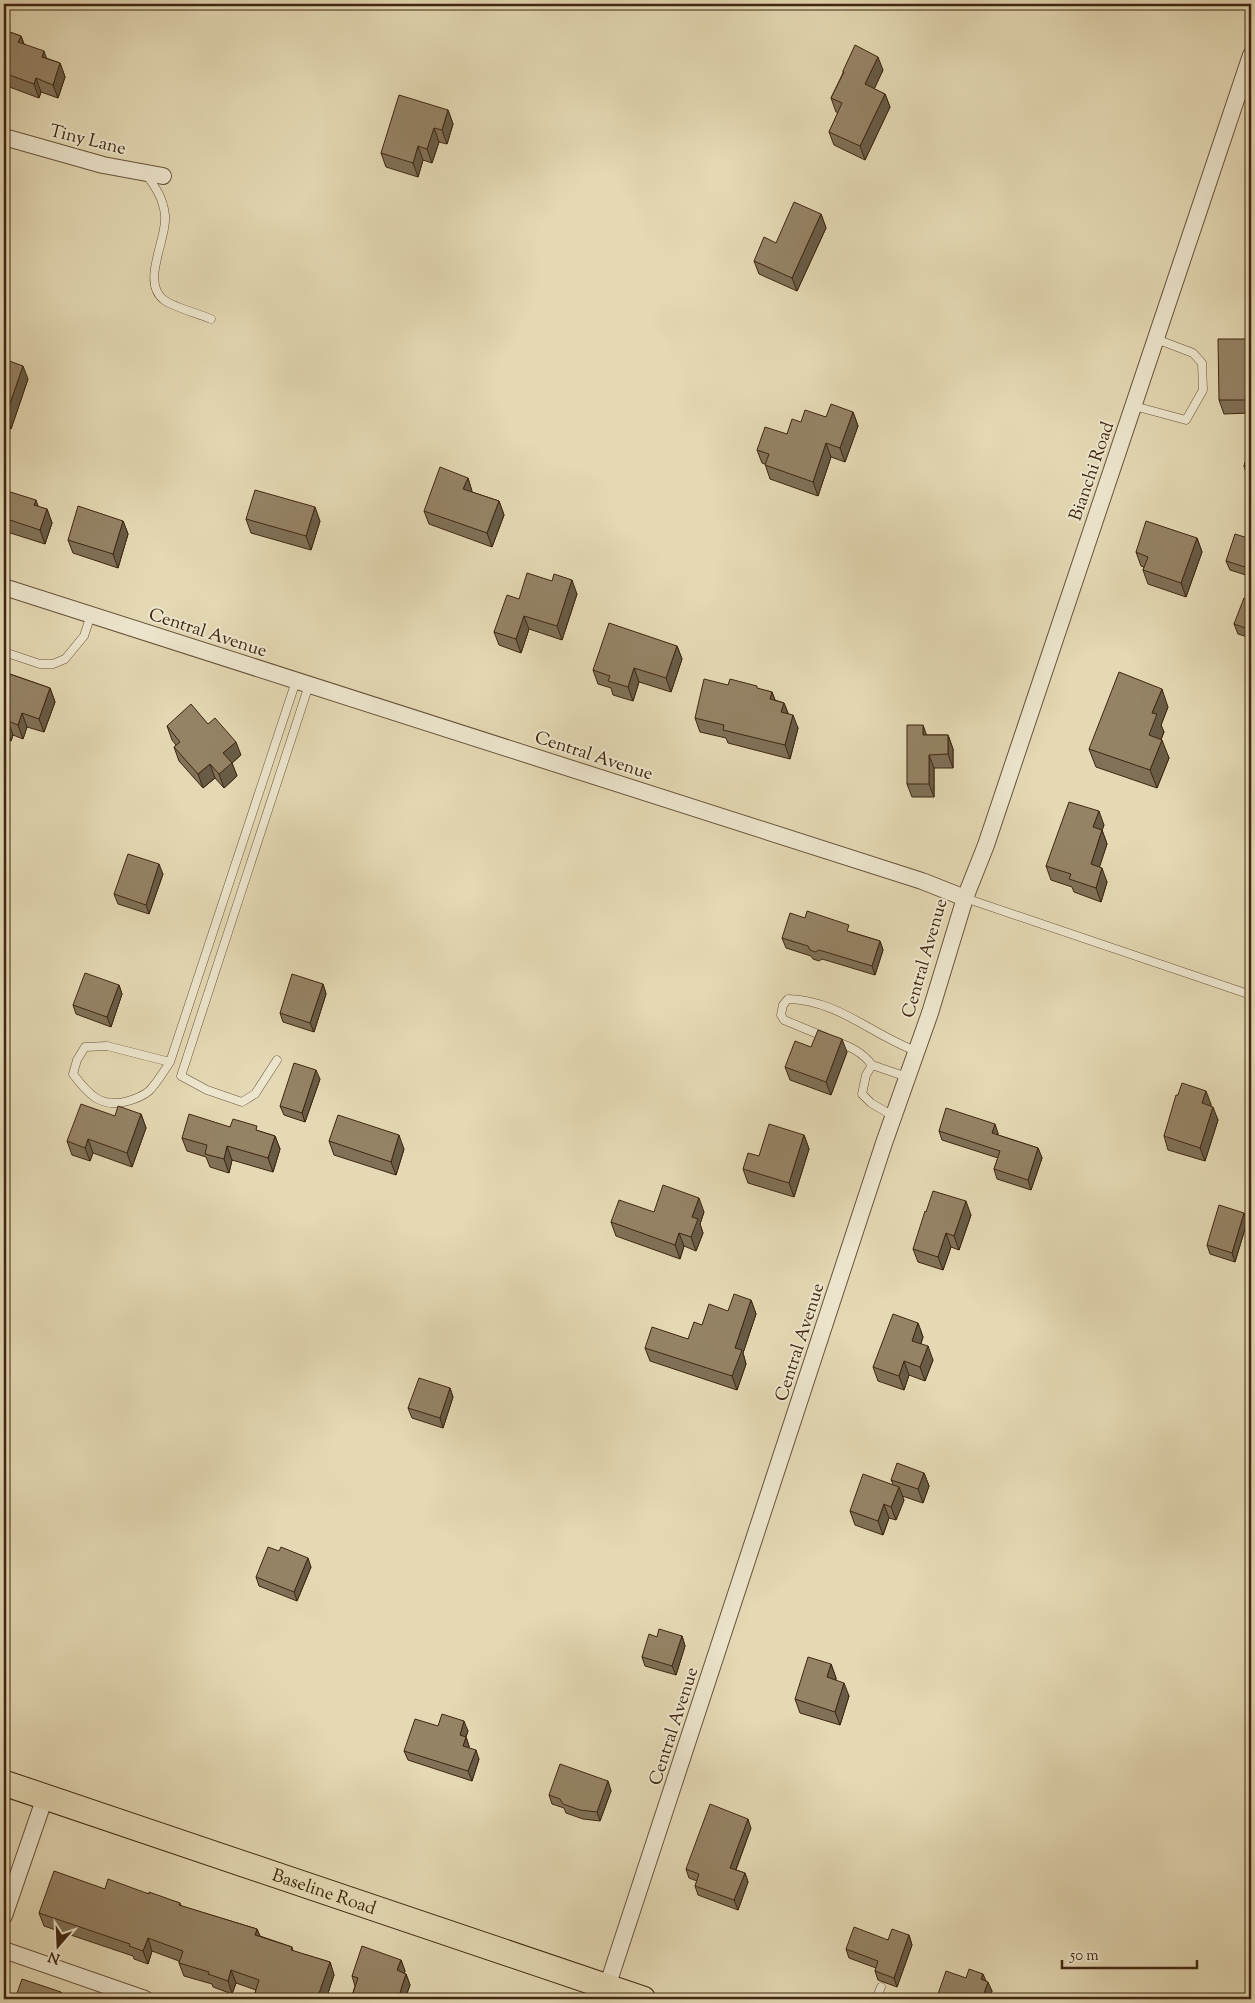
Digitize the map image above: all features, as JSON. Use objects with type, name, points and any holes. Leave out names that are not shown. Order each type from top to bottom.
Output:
[{"type":"main road","name":"Baseline Road","points":[[4,1783],[643,1999]]},
{"type":"street","name":"Bianchi Road","points":[[965,898],[989,836],[1251,55]]},
{"type":"street","name":"Tiny Lane","points":[[4,137],[103,165],[163,176]]},
{"type":"street","name":"Central Avenue","points":[[4,587],[922,881],[965,898],[917,1051],[607,1987]]},
{"type":"street","points":[[4,1916],[45,1797]]},
{"type":"street","points":[[4,1950],[146,1999]]},
{"type":"lane","points":[[145,172],[161,195],[166,218],[155,271],[155,286],[164,300],[211,319]]},
{"type":"lane","points":[[1134,406],[1186,420],[1203,390],[1202,363],[1193,353],[1156,339]]},
{"type":"lane","points":[[4,652],[40,664],[53,664],[65,659],[84,636],[91,615]]},
{"type":"lane","points":[[277,1060],[255,1094],[242,1102],[207,1090],[181,1076],[302,683]]},
{"type":"lane","points":[[170,1062],[107,1046],[85,1047],[77,1060],[73,1074],[85,1090],[101,1102],[116,1105],[138,1098],[149,1091],[170,1062],[302,683]]},
{"type":"lane","points":[[965,898],[1251,995]]},
{"type":"lane","points":[[908,1076],[872,1066],[864,1055],[852,1047],[784,1020],[781,1015],[783,1005],[788,999],[817,1002],[845,1013],[905,1047],[917,1051]]},
{"type":"lane","points":[[872,1066],[866,1075],[862,1094],[871,1103],[894,1116]]},
{"type":"lane","points":[[876,1999],[881,1987]]},
{"type":"building","points":[[4,30],[21,36],[18,42],[44,51],[42,57],[60,63],[53,85],[36,78],[34,84],[4,73]]},
{"type":"building","points":[[855,45],[878,57],[865,84],[885,94],[860,146],[829,132],[842,103],[831,98]]},
{"type":"building","points":[[399,95],[448,110],[442,130],[434,128],[427,149],[418,146],[413,163],[381,153]]},
{"type":"building","points":[[794,202],[821,214],[792,278],[754,261],[764,237],[776,243]]},
{"type":"building","points":[[1218,339],[1248,339],[1249,351],[1251,351],[1251,400],[1219,400]]},
{"type":"building","points":[[4,359],[23,366],[6,415],[4,414]]},
{"type":"building","points":[[831,404],[853,412],[840,448],[826,443],[813,482],[765,465],[769,454],[757,450],[765,427],[787,434],[792,419],[801,422],[805,410],[826,417]]},
{"type":"building","points":[[1251,445],[1251,469],[1244,466]]},
{"type":"building","points":[[440,467],[468,478],[463,489],[499,501],[487,533],[424,511]]},
{"type":"building","points":[[4,490],[36,500],[34,505],[47,509],[40,530],[4,518]]},
{"type":"building","points":[[255,490],[315,507],[306,536],[246,519]]},
{"type":"building","points":[[78,506],[123,521],[113,554],[68,540]]},
{"type":"building","points":[[1146,521],[1197,538],[1181,583],[1143,570],[1148,557],[1136,552]]},
{"type":"building","points":[[1235,534],[1251,539],[1251,556],[1249,556],[1245,567],[1226,561]]},
{"type":"building","points":[[527,573],[552,581],[554,574],[572,580],[557,626],[524,616],[516,639],[494,632],[507,595],[519,599]]},
{"type":"building","points":[[1244,598],[1251,600],[1251,630],[1234,624]]},
{"type":"building","points":[[609,623],[677,646],[666,678],[634,668],[628,687],[608,681],[610,676],[593,670]]},
{"type":"building","points":[[4,672],[50,688],[39,719],[22,713],[18,725],[8,721],[6,727],[4,727]]},
{"type":"building","points":[[1119,672],[1162,689],[1152,713],[1157,714],[1149,735],[1162,740],[1150,770],[1089,749]]},
{"type":"building","points":[[704,679],[728,685],[730,679],[772,692],[770,699],[784,703],[781,712],[793,715],[785,745],[723,730],[724,725],[695,718]]},
{"type":"building","points":[[191,704],[208,724],[215,718],[236,742],[223,753],[232,763],[219,774],[210,764],[198,774],[174,747],[180,742],[167,726]]},
{"type":"building","points":[[907,725],[923,725],[923,735],[948,735],[948,754],[929,755],[929,784],[907,784]]},
{"type":"building","points":[[1069,802],[1099,811],[1093,827],[1102,830],[1091,864],[1102,868],[1096,888],[1069,879],[1071,874],[1046,866]]},
{"type":"building","points":[[128,854],[159,864],[146,905],[114,894]]},
{"type":"building","points":[[807,911],[849,925],[847,931],[880,941],[872,966],[819,950],[815,952],[810,950],[808,946],[782,938],[790,913],[805,918]]},
{"type":"building","points":[[85,973],[119,985],[107,1017],[73,1005]]},
{"type":"building","points":[[292,974],[323,984],[310,1023],[280,1013]]},
{"type":"building","points":[[818,1030],[842,1039],[826,1082],[785,1067],[795,1041],[811,1047]]},
{"type":"building","points":[[294,1063],[316,1070],[302,1113],[280,1106]]},
{"type":"building","points":[[1182,1083],[1206,1091],[1202,1103],[1213,1107],[1200,1148],[1164,1136],[1176,1095],[1178,1095]]},
{"type":"building","points":[[81,1104],[115,1116],[118,1106],[141,1114],[127,1153],[88,1139],[85,1148],[67,1141]]},
{"type":"building","points":[[946,1108],[995,1124],[992,1133],[1038,1148],[1028,1180],[994,1169],[1000,1151],[939,1131]]},
{"type":"building","points":[[189,1114],[230,1127],[233,1119],[257,1126],[256,1130],[275,1136],[268,1158],[227,1146],[224,1159],[205,1154],[207,1145],[182,1138]]},
{"type":"building","points":[[338,1115],[399,1135],[391,1162],[329,1141]]},
{"type":"building","points":[[769,1124],[804,1135],[789,1183],[743,1169],[748,1153],[759,1156]]},
{"type":"building","points":[[663,1185],[699,1198],[692,1217],[698,1219],[691,1237],[679,1233],[675,1245],[611,1222],[619,1200],[654,1212]]},
{"type":"building","points":[[933,1191],[966,1201],[954,1236],[946,1233],[938,1257],[913,1249]]},
{"type":"building","points":[[1219,1205],[1244,1213],[1232,1253],[1207,1245]]},
{"type":"building","points":[[734,1294],[751,1300],[735,1348],[742,1350],[732,1376],[645,1348],[652,1327],[688,1339],[694,1322],[702,1325],[709,1304],[728,1311]]},
{"type":"building","points":[[893,1314],[918,1323],[912,1341],[928,1346],[920,1367],[904,1361],[899,1376],[873,1367]]},
{"type":"building","points":[[419,1378],[450,1388],[440,1418],[408,1408]]},
{"type":"building","points":[[897,1463],[924,1473],[918,1489],[891,1480]]},
{"type":"building","points":[[863,1474],[899,1487],[891,1507],[884,1504],[878,1521],[850,1511]]},
{"type":"building","points":[[268,1547],[279,1551],[281,1547],[308,1558],[294,1592],[256,1577]]},
{"type":"building","points":[[659,1629],[682,1636],[672,1666],[642,1657],[649,1634],[657,1637]]},
{"type":"building","points":[[808,1657],[831,1664],[827,1677],[844,1683],[835,1712],[795,1699]]},
{"type":"building","points":[[442,1714],[464,1721],[460,1735],[466,1737],[463,1746],[476,1750],[468,1771],[404,1751],[415,1719],[438,1726]]},
{"type":"building","points":[[560,1764],[608,1781],[597,1812],[580,1810],[563,1804],[560,1799],[549,1795]]},
{"type":"building","points":[[710,1804],[748,1819],[730,1868],[745,1873],[734,1900],[695,1886],[699,1874],[686,1869]]},
{"type":"building","points":[[54,1871],[105,1889],[108,1879],[149,1894],[149,1892],[180,1903],[179,1905],[257,1929],[255,1935],[292,1947],[291,1950],[330,1962],[317,1999],[274,1999],[255,1993],[259,1980],[231,1970],[228,1981],[208,1974],[209,1972],[179,1963],[183,1951],[148,1938],[143,1951],[129,1946],[130,1944],[39,1913]]},
{"type":"building","points":[[854,1927],[888,1940],[892,1929],[909,1935],[894,1978],[875,1971],[878,1961],[846,1949]]},
{"type":"building","points":[[362,1946],[401,1960],[397,1970],[406,1974],[398,1999],[351,1999],[358,1978],[352,1976]]},
{"type":"building","points":[[969,1969],[983,1974],[981,1979],[988,1982],[982,1999],[960,1997],[959,1999],[954,1999],[938,1994],[946,1971],[966,1978]]},
{"type":"building","points":[[22,1979],[61,1992],[59,1999],[15,1999]]}]
